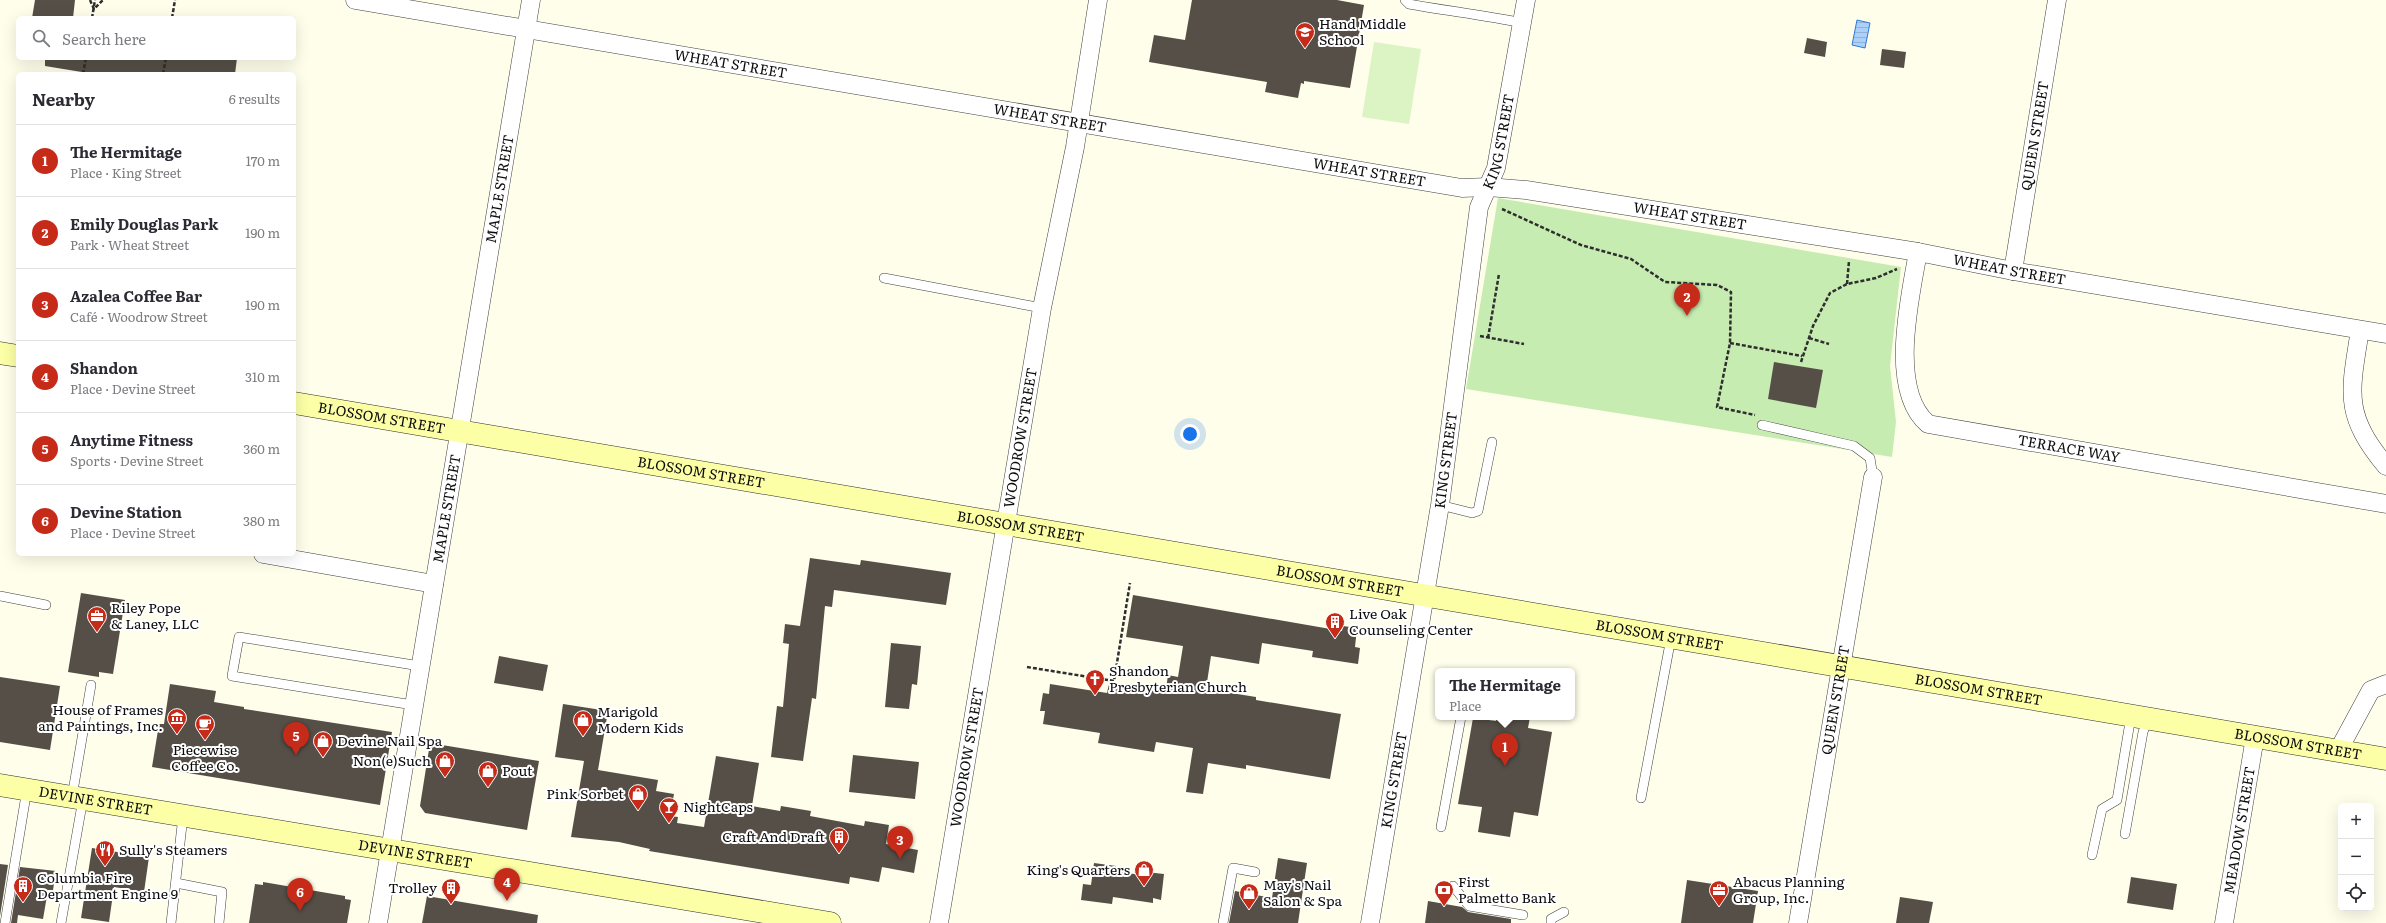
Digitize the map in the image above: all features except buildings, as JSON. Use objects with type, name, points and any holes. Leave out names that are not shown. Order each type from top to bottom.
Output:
[{"type":"street","name":"WHEAT STREET","points":[[355,0],[1462,188],[1488,187],[1526,190],[1918,252],[2013,271],[2386,334]]},
{"type":"street","name":"MAPLE STREET","points":[[378,923],[531,0]]},
{"type":"street","name":"WOODROW STREET","points":[[939,923],[1042,308],[1080,122],[1098,0]]},
{"type":"street","name":"KING STREET","points":[[1370,923],[1440,505],[1479,207],[1496,168],[1526,0]]},
{"type":"street","name":"QUEEN STREET","points":[[2013,271],[2057,0]]},
{"type":"street","name":"TERRACE WAY","points":[[1918,252],[1906,328],[1906,370],[1915,410],[1928,424],[2383,503]]},
{"type":"street","points":[[2360,330],[2353,376],[2353,407],[2361,433],[2386,466]]},
{"type":"street","points":[[0,353],[16,356]]},
{"type":"street","name":"BLOSSOM STREET","points":[[296,403],[2386,759]]},
{"type":"street","name":"QUEEN STREET","points":[[1798,923],[1873,477]]},
{"type":"street","points":[[274,556],[434,584]]},
{"type":"street","points":[[2338,751],[2371,690],[2386,684]]},
{"type":"street","name":"MEADOW STREET","points":[[2224,923],[2255,737]]},
{"type":"street","name":"DEVINE STREET","points":[[0,785],[830,923]]},
{"type":"lane","points":[[1405,0],[1409,4],[1448,11],[1491,16],[1522,23]]},
{"type":"lane","points":[[884,278],[1042,308]]},
{"type":"lane","points":[[1761,420],[1854,446],[1870,458],[1873,477]]},
{"type":"lane","points":[[1440,505],[1472,513],[1478,511],[1492,442]]},
{"type":"lane","points":[[0,596],[46,605]]},
{"type":"lane","points":[[414,705],[232,676],[239,637],[420,666]]},
{"type":"lane","points":[[1642,798],[1671,638]]},
{"type":"lane","points":[[61,923],[78,798],[91,685]]},
{"type":"lane","points":[[2125,834],[2143,732],[2139,717]]},
{"type":"lane","points":[[2092,855],[2102,809],[2117,800],[2139,717]]},
{"type":"lane","points":[[1441,827],[1460,720]]},
{"type":"lane","points":[[5,923],[27,789]]},
{"type":"lane","points":[[171,923],[183,816]]},
{"type":"lane","points":[[1223,923],[1233,868],[1255,872]]},
{"type":"lane","points":[[176,882],[222,892],[219,923]]},
{"type":"lane","points":[[1453,886],[1469,906],[1523,915]]},
{"type":"lane","points":[[1551,923],[1552,919],[1564,912]]},
{"type":"path","points":[[90,0],[94,9]]},
{"type":"path","points":[[92,16],[95,0]]},
{"type":"path","points":[[94,9],[103,0]]},
{"type":"path","points":[[172,16],[175,0]]},
{"type":"path","points":[[83,72],[86,60]]},
{"type":"path","points":[[163,72],[166,60]]},
{"type":"path","points":[[1502,209],[1581,245],[1631,259],[1665,282],[1710,285],[1727,289],[1731,292],[1730,343],[1717,407],[1761,420]]},
{"type":"path","points":[[1847,284],[1849,261]]},
{"type":"path","points":[[1801,362],[1802,356],[1826,297],[1834,290],[1847,284],[1876,278],[1897,269]]},
{"type":"path","points":[[1488,338],[1499,274]]},
{"type":"path","points":[[1478,336],[1524,344]]},
{"type":"path","points":[[1809,338],[1829,344]]},
{"type":"path","points":[[1730,343],[1802,356]]},
{"type":"path","points":[[1027,667],[1114,681],[1130,583]]},
{"type":"green space","points":[[1374,42],[1421,49],[1409,124],[1362,117]]},
{"type":"green space","points":[[1498,198],[1901,267],[1890,366],[1896,422],[1892,457],[1466,389]]},
{"type":"water","points":[[1857,20],[1870,23],[1865,48],[1852,45]]},
{"type":"place","name":"Hand Middle School","points":[[1305,49]]},
{"type":"place","name":"Emily Douglas Park","points":[[1687,316]]},
{"type":"place","name":"Riley Pope & Laney, LLC","points":[[97,633]]},
{"type":"place","name":"Live Oak Counseling Center","points":[[1335,639]]},
{"type":"place","name":"Shandon Presbyterian Church","points":[[1095,696]]},
{"type":"place","name":"House of Frames and Paintings, Inc.","points":[[177,735]]},
{"type":"place","name":"Marigold Modern Kids","points":[[583,737]]},
{"type":"place","name":"Piecewise Coffee Co.","points":[[205,741]]},
{"type":"place","name":"Anytime Fitness","points":[[296,755]]},
{"type":"place","name":"Devine Nail Spa","points":[[323,758]]},
{"type":"place","name":"The Hermitage","points":[[1505,766]]},
{"type":"place","name":"Non(e)Such","points":[[445,778]]},
{"type":"place","name":"Pout","points":[[488,788]]},
{"type":"place","name":"Pink Sorbet","points":[[638,811]]},
{"type":"place","name":"NightCaps","points":[[669,824]]},
{"type":"place","name":"Craft And Draft","points":[[839,854]]},
{"type":"place","name":"Azalea Coffee Bar","points":[[900,859]]},
{"type":"place","name":"Sully's Steamers","points":[[105,867]]},
{"type":"place","name":"King's Quarters","points":[[1144,887]]},
{"type":"place","name":"Shandon","points":[[507,901]]},
{"type":"place","name":"Columbia Fire Department Engine 9","points":[[23,903]]},
{"type":"place","name":"Trolley","points":[[451,905]]},
{"type":"place","name":"First Palmetto Bank","points":[[1444,907]]},
{"type":"place","name":"Abacus Planning Group, Inc.","points":[[1719,907]]},
{"type":"place","name":"May's Nail Salon & Spa","points":[[1249,910]]},
{"type":"place","name":"Devine Station","points":[[300,911]]}]
